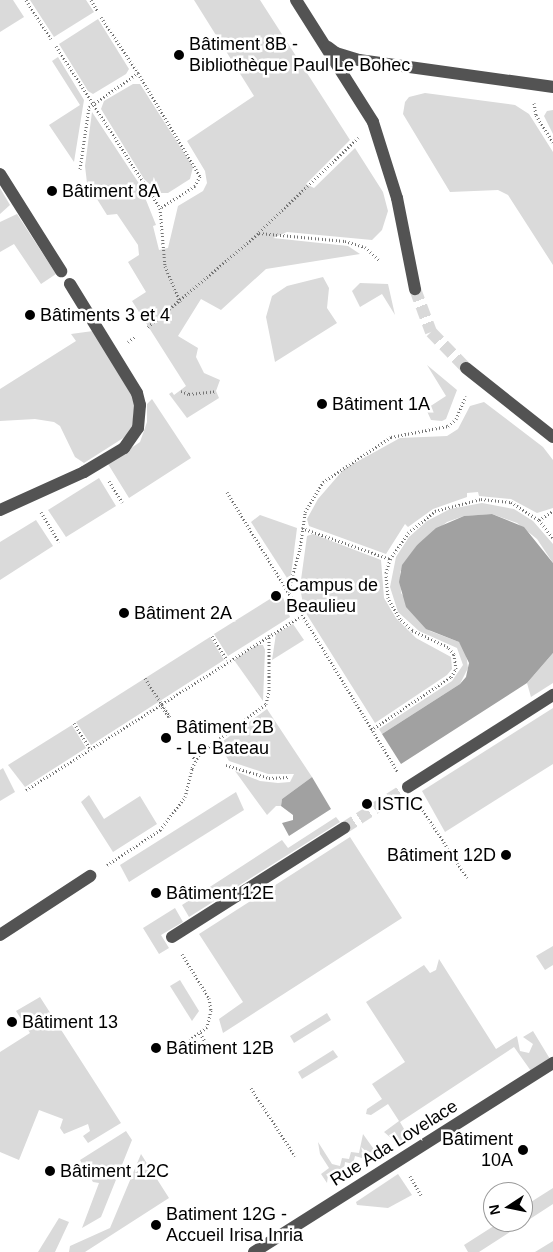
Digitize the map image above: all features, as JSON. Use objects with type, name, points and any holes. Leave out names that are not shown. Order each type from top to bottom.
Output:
[{"type":"street","points":[[296,0],[373,122],[397,198],[415,289]]},
{"type":"street","points":[[318,35],[328,47],[347,57],[553,87]]},
{"type":"street","points":[[0,174],[62,271]]},
{"type":"street","points":[[0,510],[84,472],[124,448],[138,428],[140,405],[137,393],[70,284]]},
{"type":"street","points":[[471,372],[553,437]]},
{"type":"street","points":[[408,787],[553,695]]},
{"type":"street","points":[[172,937],[344,828]]},
{"type":"street","points":[[0,935],[90,876]]},
{"type":"street","name":"Rue Ada Lovelace","points":[[254,1252],[553,1063]]},
{"type":"path","points":[[26,0],[51,39]]},
{"type":"path","points":[[91,0],[97,10]]},
{"type":"path","points":[[101,17],[195,163],[200,176],[196,186],[160,208]]},
{"type":"path","points":[[56,46],[160,208],[164,266],[180,302]]},
{"type":"path","points":[[80,169],[87,112],[92,103],[138,73]]},
{"type":"path","points":[[535,85],[536,114],[553,142]]},
{"type":"path","points":[[148,327],[180,302],[259,233],[373,122]]},
{"type":"path","points":[[259,233],[345,242],[365,247],[380,260]]},
{"type":"path","points":[[288,592],[295,574],[302,528],[309,502],[323,482],[391,437],[448,426],[456,419],[471,372]]},
{"type":"path","points":[[181,391],[189,394],[216,390]]},
{"type":"path","points":[[227,492],[395,768]]},
{"type":"path","points":[[371,730],[451,677],[456,669],[454,654],[448,647],[421,636],[393,609],[386,586],[390,559],[400,542],[417,524],[435,511],[458,503],[481,499],[511,502],[539,520],[553,538]]},
{"type":"path","points":[[38,508],[59,542]]},
{"type":"path","points":[[539,520],[553,511]]},
{"type":"path","points":[[302,528],[390,559]]},
{"type":"path","points":[[26,790],[227,660],[301,616]]},
{"type":"path","points":[[90,876],[160,830],[176,812],[185,797],[195,760],[266,704],[269,690],[269,634]]},
{"type":"path","points":[[212,636],[227,660]]},
{"type":"path","points":[[145,678],[170,717],[160,704]]},
{"type":"path","points":[[74,723],[90,748]]},
{"type":"path","points":[[188,748],[195,760]]},
{"type":"path","points":[[226,765],[269,778],[289,777]]},
{"type":"path","points":[[434,828],[466,878]]},
{"type":"path","points":[[172,937],[209,998],[211,1019],[200,1033],[185,1043]]},
{"type":"path","points":[[200,1033],[206,1043]]},
{"type":"path","points":[[251,1088],[295,1156]]},
{"type":"path","points":[[413,1182],[421,1195]]},
{"type":"shaded area","points":[[0,0],[13,0],[24,17],[0,32]]},
{"type":"shaded area","points":[[30,0],[86,0],[94,12],[54,37]]},
{"type":"shaded area","points":[[194,0],[260,0],[350,140],[306,184],[314,188],[355,148],[383,192],[388,211],[382,230],[372,240],[287,232],[273,238],[348,246],[360,254],[266,269],[221,310],[201,299],[178,336],[198,348],[196,357],[204,373],[220,380],[216,391],[219,398],[187,418],[169,394],[172,392],[174,395],[186,386],[132,301],[146,292],[128,262],[139,255],[138,245],[117,214],[107,215],[87,183],[85,166],[92,112],[140,185],[156,225],[153,226],[159,250],[168,248],[178,206],[203,191],[207,183],[205,171],[187,141],[254,96]]},
{"type":"shaded area","points":[[98,19],[129,69],[126,74],[93,94],[88,91],[59,44]]},
{"type":"shaded area","points":[[58,57],[84,100],[74,162],[49,125],[80,105],[52,61]]},
{"type":"shaded area","points":[[133,84],[140,84],[193,167],[190,179],[168,193],[159,193],[144,179],[101,109],[104,101]]},
{"type":"shaded area","points":[[425,93],[515,105],[529,114],[553,152],[553,265],[508,195],[498,190],[450,192],[403,114],[405,102],[409,97]]},
{"type":"shaded area","points":[[553,110],[553,134],[544,116],[547,111]]},
{"type":"shaded area","points":[[0,188],[10,205],[0,214]]},
{"type":"shaded area","points":[[17,214],[56,274],[41,284],[14,244],[0,252],[0,222]]},
{"type":"shaded area","points":[[323,277],[329,288],[327,308],[337,323],[275,362],[266,317],[272,296],[287,286]]},
{"type":"shaded area","points":[[360,283],[388,284],[395,315],[382,294],[360,307],[352,291]]},
{"type":"shaded area","points":[[93,331],[135,401],[132,428],[128,435],[84,463],[75,457],[60,426],[54,422],[35,419],[0,421],[0,389],[76,341],[71,334]]},
{"type":"shaded area","points":[[427,365],[457,390],[446,419],[442,421],[431,420],[426,409],[446,396]]},
{"type":"shaded area","points":[[152,399],[191,458],[129,498],[108,464],[140,442],[147,422],[147,404]]},
{"type":"shaded area","points":[[484,402],[543,447],[553,460],[553,508],[537,513],[511,499],[479,496],[478,492],[467,493],[467,497],[433,509],[408,527],[405,524],[386,554],[309,526],[307,519],[318,499],[344,469],[400,438],[447,436],[458,429],[470,406]]},
{"type":"shaded area","points":[[99,478],[116,506],[66,537],[48,510]]},
{"type":"shaded area","points":[[482,503],[514,509],[533,521],[553,544],[553,563],[537,539],[517,523],[492,514],[464,516],[447,522],[417,545],[400,572],[401,593],[430,631],[459,642],[466,653],[468,668],[460,684],[382,734],[379,729],[452,681],[463,665],[457,648],[419,631],[398,612],[390,587],[396,557],[409,537],[427,521],[450,509]]},
{"type":"shaded area","points":[[492,514],[524,527],[553,563],[553,653],[527,683],[401,764],[382,734],[460,684],[466,677],[469,663],[459,642],[426,629],[406,607],[399,582],[402,565],[417,545],[436,528],[464,516]]},
{"type":"shaded area","points":[[260,515],[297,528],[291,575],[287,578],[251,522]]},
{"type":"shaded area","points":[[36,520],[53,546],[0,580],[0,542]]},
{"type":"shaded area","points":[[313,534],[381,560],[384,598],[396,618],[416,638],[451,657],[452,669],[447,675],[375,723],[304,610],[300,587],[307,536]]},
{"type":"shaded area","points":[[281,592],[290,617],[228,656],[214,634]]},
{"type":"shaded area","points":[[293,624],[304,640],[272,660],[276,634]]},
{"type":"shaded area","points":[[210,637],[224,660],[91,745],[76,722]]},
{"type":"shaded area","points":[[257,645],[263,645],[265,650],[263,701],[234,660]]},
{"type":"shaded area","points":[[553,653],[553,683],[531,697],[527,683]]},
{"type":"shaded area","points":[[553,708],[553,764],[445,832],[422,791]]},
{"type":"shaded area","points":[[267,709],[312,777],[282,799],[281,806],[276,806],[267,815],[235,771],[260,781],[278,783],[290,782],[294,774],[268,774],[229,761],[219,744]]},
{"type":"shaded area","points":[[72,725],[86,748],[25,787],[8,765]]},
{"type":"shaded area","points":[[3,768],[15,792],[0,801],[0,770]]},
{"type":"shaded area","points":[[312,777],[331,809],[289,836],[282,823],[293,820],[293,815],[281,806],[282,799]]},
{"type":"shaded area","points":[[236,792],[244,810],[129,882],[120,865]]},
{"type":"shaded area","points":[[89,795],[104,819],[140,796],[157,824],[113,852],[81,802]]},
{"type":"shaded area","points":[[336,817],[340,822],[189,917],[182,905],[282,840],[288,848]]},
{"type":"shaded area","points":[[350,837],[402,918],[223,1033],[219,1019],[243,1002],[199,934]]},
{"type":"shaded area","points":[[175,908],[183,922],[161,935],[169,948],[159,954],[143,928]]},
{"type":"shaded area","points":[[553,946],[553,965],[545,970],[536,956]]},
{"type":"shaded area","points":[[439,959],[496,1049],[517,1036],[520,1051],[529,1053],[533,1044],[523,1037],[533,1031],[550,1059],[531,1071],[514,1047],[400,1122],[411,1141],[398,1144],[384,1132],[399,1121],[388,1104],[371,1115],[366,1114],[367,1109],[382,1099],[372,1084],[405,1062],[366,1002],[424,965],[430,973],[436,970]]},
{"type":"shaded area","points":[[180,980],[199,1011],[192,1021],[170,986]]},
{"type":"shaded area","points":[[40,997],[121,1123],[88,1143],[83,1136],[90,1131],[88,1124],[64,1134],[60,1128],[63,1119],[39,1110],[19,1160],[0,1152],[0,1052],[30,1033],[16,1011]]},
{"type":"shaded area","points":[[327,1013],[331,1020],[294,1043],[290,1036]]},
{"type":"shaded area","points":[[333,1050],[338,1057],[302,1079],[298,1072]]},
{"type":"shaded area","points":[[126,1131],[132,1140],[101,1217],[82,1228],[99,1183],[93,1182],[80,1160]]},
{"type":"shaded area","points":[[363,1134],[378,1155],[364,1150],[362,1158],[355,1156],[353,1164],[345,1162],[344,1170],[335,1169],[335,1176],[328,1175],[327,1183],[321,1174],[329,1168],[320,1154],[318,1142],[332,1164],[340,1166],[342,1158],[349,1159],[351,1152],[359,1153]]},
{"type":"shaded area","points":[[141,1154],[169,1198],[85,1252],[69,1252],[70,1246],[110,1228]]},
{"type":"shaded area","points":[[398,1174],[412,1195],[388,1208],[357,1205],[356,1202]]},
{"type":"shaded area","points":[[553,1188],[553,1204],[533,1217],[533,1201]]},
{"type":"shaded area","points":[[59,1218],[69,1222],[55,1252],[38,1252]]},
{"type":"shaded area","points":[[484,1232],[510,1232],[479,1252],[468,1252],[464,1245]]},
{"type":"shaded area","points":[[553,1241],[553,1252],[535,1252]]},
{"type":"tunnel","points":[[415,289],[431,332],[466,368]]},
{"type":"tunnel","points":[[344,828],[408,787]]},
{"type":"place","name":"Bâtiment 8B - Bibliothèque Paul Le Bohec","points":[[179,55]]},
{"type":"place","name":"Bâtiment 8A","points":[[52,191]]},
{"type":"place","name":"Bâtiments 3 et 4","points":[[30,315]]},
{"type":"place","name":"Bâtiment 1A","points":[[322,404]]},
{"type":"place","name":"Campus de Beaulieu","points":[[276,596]]},
{"type":"place","name":"Bâtiment 2A","points":[[124,613]]},
{"type":"place","name":"Bâtiment 2B - Le Bateau","points":[[166,738]]},
{"type":"place","name":"ISTIC","points":[[367,804]]},
{"type":"place","name":"Bâtiment 12D","points":[[506,855]]},
{"type":"place","name":"Bâtiment 12E","points":[[156,893]]},
{"type":"place","name":"Bâtiment 13","points":[[12,1022]]},
{"type":"place","name":"Bâtiment 12B","points":[[156,1048]]},
{"type":"place","name":"Bâtiment 10A","points":[[523,1150]]},
{"type":"place","name":"Bâtiment 12C","points":[[50,1171]]},
{"type":"place","name":"Batiment 12G - Accueil Irisa Inria","points":[[156,1225]]}]
